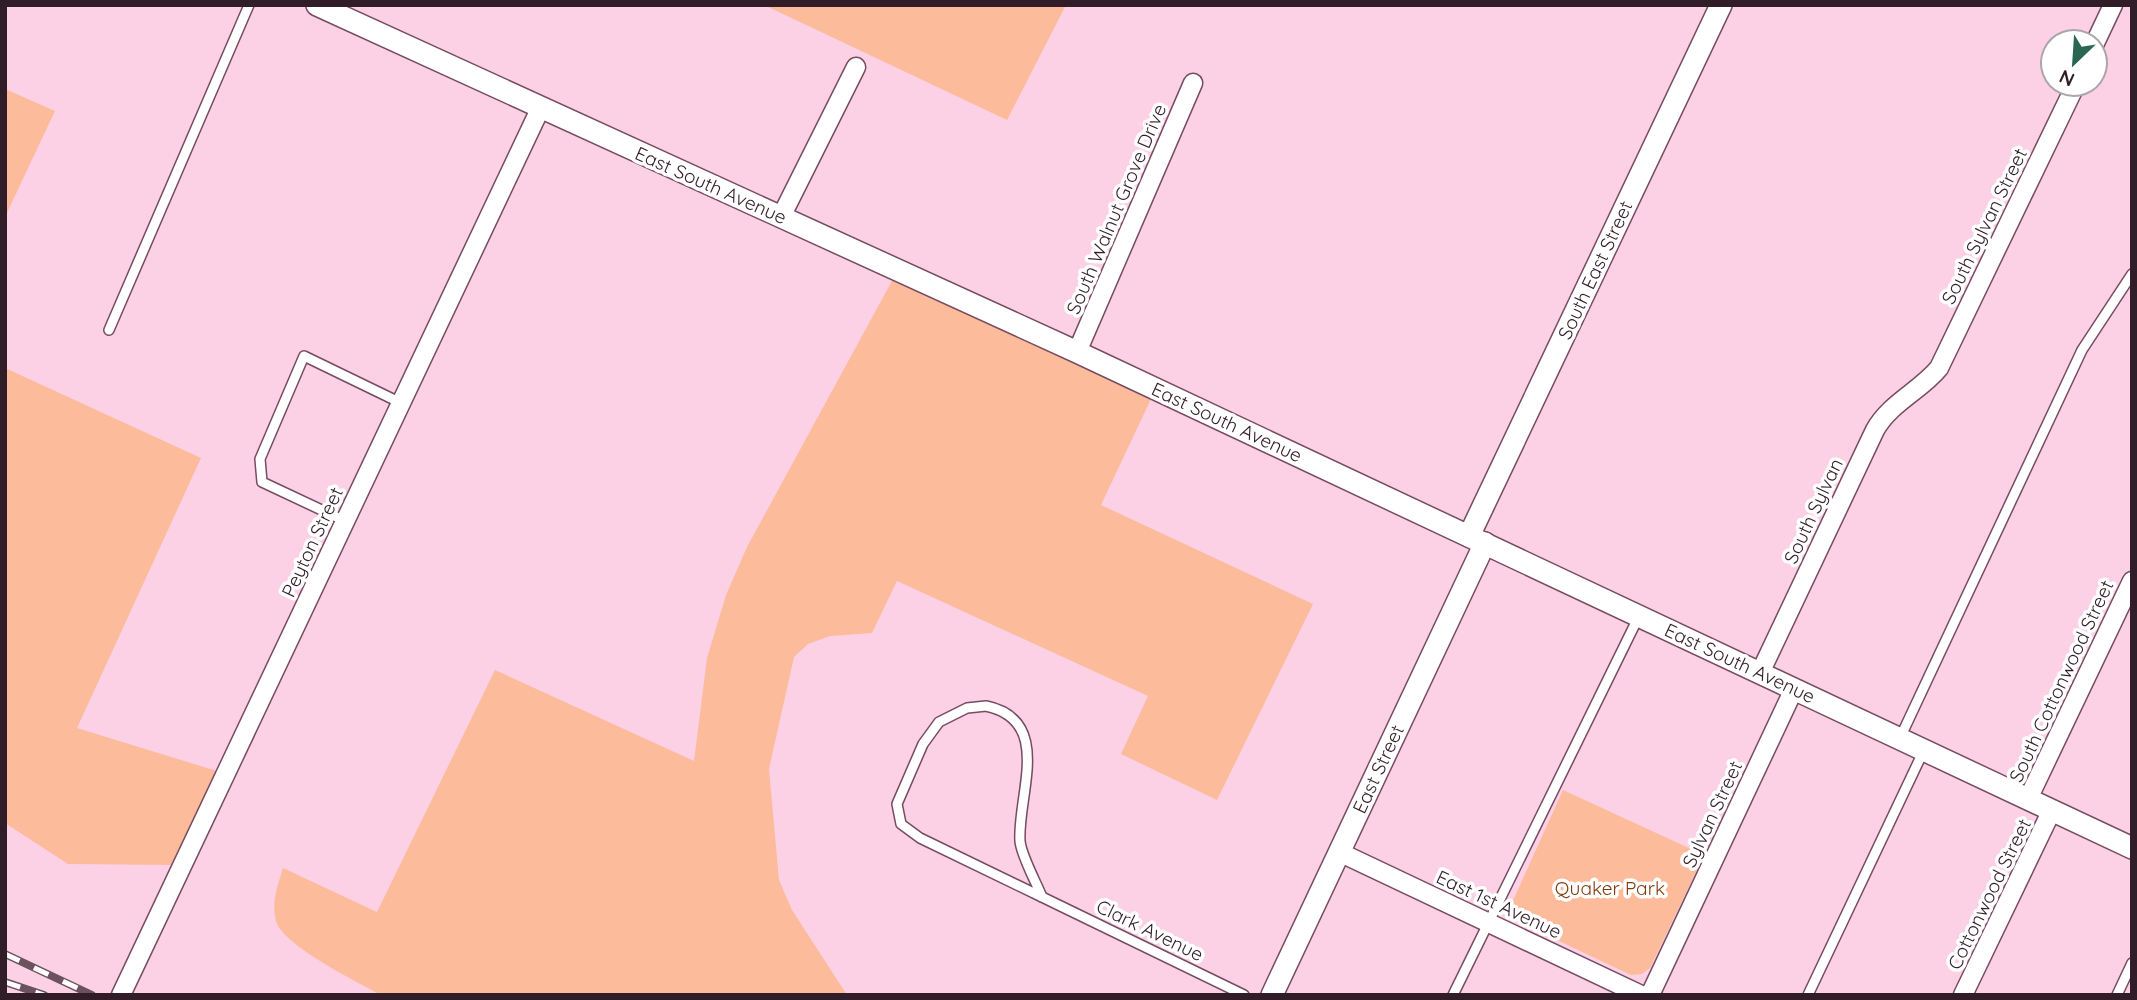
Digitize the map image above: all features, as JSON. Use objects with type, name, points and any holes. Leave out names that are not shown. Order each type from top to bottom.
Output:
[{"type":"street","name":"East South Avenue","points":[[317,5],[1077,352],[2132,848]]},
{"type":"street","name":"South East Street","points":[[1477,539],[1721,5]]},
{"type":"street","points":[[2102,28],[2113,5]]},
{"type":"street","points":[[781,217],[856,66]]},
{"type":"street","name":"South Walnut Grove Drive","points":[[1077,352],[1193,83]]},
{"type":"street","name":"South Sylvan Street","points":[[1926,383],[1943,361],[2069,98]]},
{"type":"street","name":"Peyton Street","points":[[121,995],[541,107]]},
{"type":"street","name":"South Sylvan","points":[[1760,673],[1875,430],[1891,409],[1926,383]]},
{"type":"street","name":"East Street","points":[[1272,995],[1339,852],[1477,539]]},
{"type":"street","name":"South Cottonwood Street","points":[[2028,799],[2132,581]]},
{"type":"street","name":"Sylvan Street","points":[[1650,995],[1794,689]]},
{"type":"street","name":"Cottonwood Street","points":[[1964,995],[2052,810]]},
{"type":"street","name":"East 1st Avenue","points":[[1339,852],[1641,995]]},
{"type":"lane","points":[[109,330],[249,5]]},
{"type":"lane","points":[[1900,738],[2082,350],[2132,274]]},
{"type":"lane","points":[[345,521],[262,482],[260,459],[304,356],[314,358],[401,403]]},
{"type":"lane","points":[[1453,995],[1639,616]]},
{"type":"lane","name":"Clark Avenue","points":[[1042,897],[1020,845],[1027,784],[1027,745],[1018,725],[1001,709],[967,708],[939,722],[923,744],[897,804],[901,824],[920,838],[1244,995]]},
{"type":"lane","points":[[1808,995],[1924,750]]},
{"type":"lane","points":[[2117,995],[2132,963]]},
{"type":"green space","points":[[764,5],[1066,5],[1007,120]]},
{"type":"green space","points":[[5,89],[55,111],[5,217]]},
{"type":"green space","points":[[893,279],[1151,399],[1101,505],[1313,604],[1217,800],[1121,754],[1148,696],[897,581],[872,633],[830,636],[808,644],[794,657],[769,769],[779,880],[792,910],[847,995],[381,995],[306,952],[281,931],[274,907],[283,868],[377,912],[495,670],[694,761],[707,658],[726,595],[747,547]]},
{"type":"green space","points":[[5,368],[201,458],[77,728],[220,772],[174,865],[68,864],[5,823]]},
{"type":"green space","name":"Quaker Park","points":[[1563,790],[1704,855],[1650,968],[1642,974],[1631,975],[1506,916]]},
{"type":"railway","points":[[5,954],[92,995]]},
{"type":"railway","points":[[5,982],[44,995]]}]
